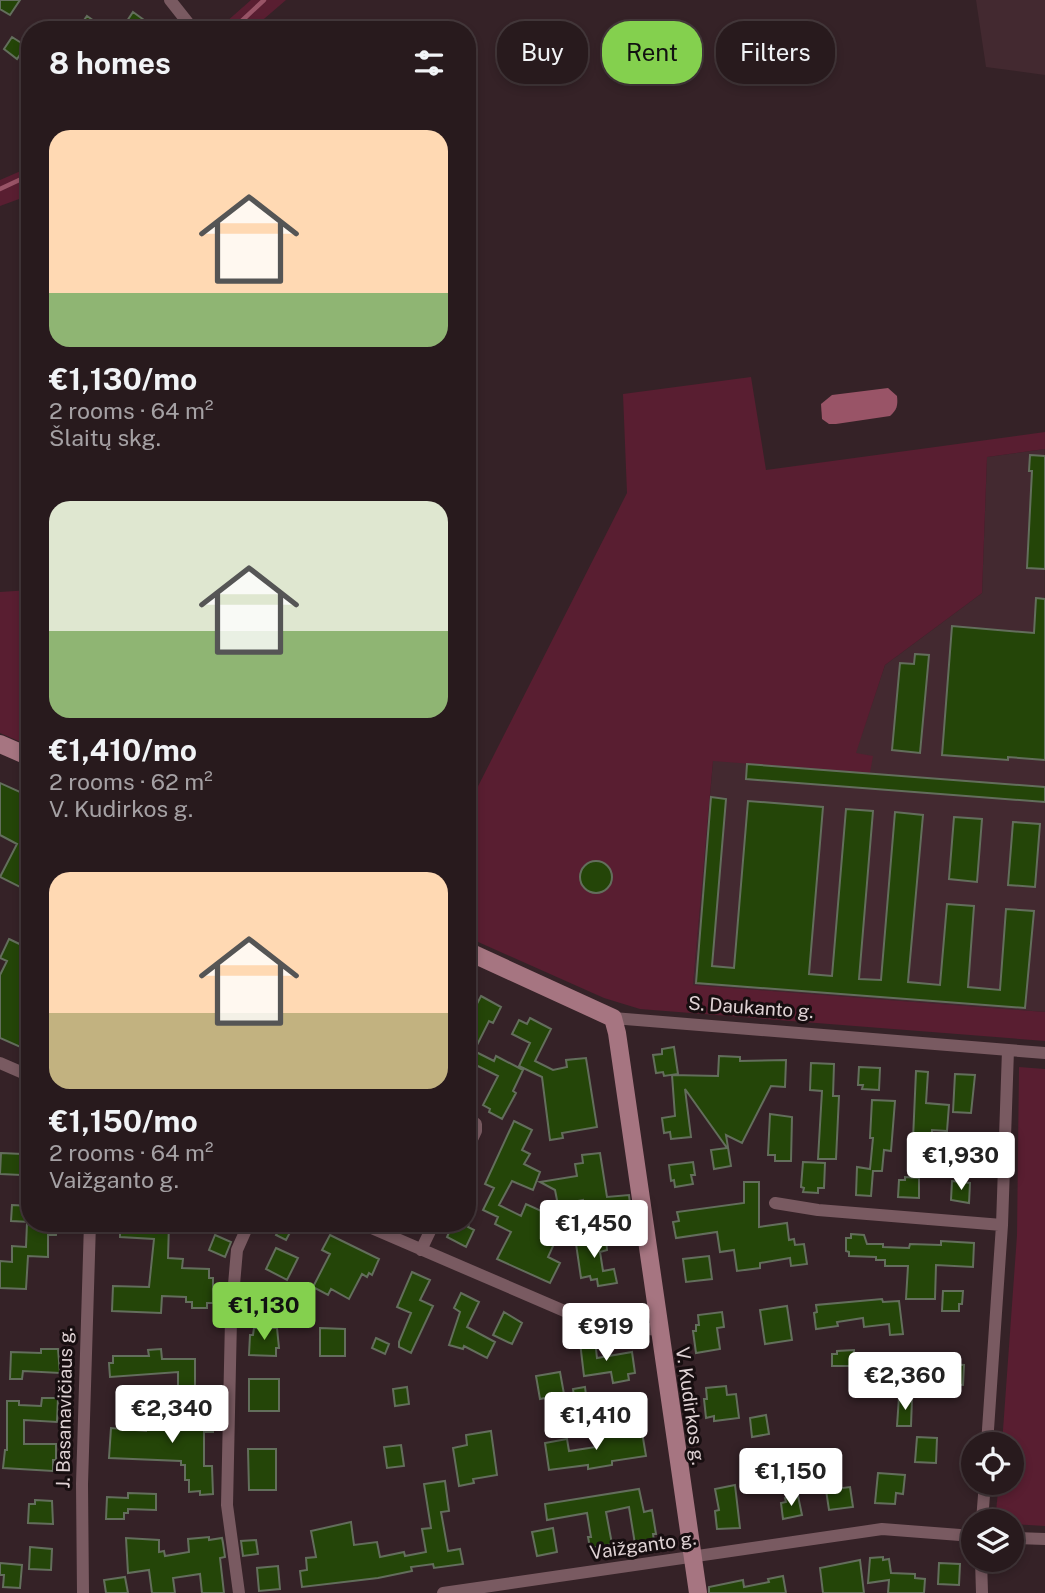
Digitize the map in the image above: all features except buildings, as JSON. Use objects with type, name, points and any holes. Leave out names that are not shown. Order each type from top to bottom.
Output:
[{"type":"street","points":[[170,0],[187,21]]},
{"type":"street","points":[[0,744],[21,753]]},
{"type":"street","name":"S. Daukanto g.","points":[[476,955],[612,1018],[1045,1053]]},
{"type":"street","name":"V. Kudirkos g.","points":[[612,1018],[617,1033],[698,1593]]},
{"type":"street","points":[[989,1432],[1002,1225],[1008,1050]]},
{"type":"street","points":[[0,1063],[21,1072]]},
{"type":"street","points":[[775,1203],[818,1210],[1002,1225]]},
{"type":"street","name":"J. Basanavičiaus g.","points":[[83,1593],[82,1471],[90,1232]]},
{"type":"street","points":[[239,1593],[227,1505],[230,1319],[237,1250],[245,1232]]},
{"type":"street","points":[[380,1232],[576,1316],[626,1327],[659,1330]]},
{"type":"street","points":[[421,1250],[430,1232]]},
{"type":"street","name":"Vaižganto g.","points":[[443,1593],[882,1529],[961,1535]]},
{"type":"street","points":[[1024,1538],[1045,1539]]},
{"type":"street","points":[[981,1572],[982,1593]]},
{"type":"shaded area","points":[[251,0],[286,0],[262,21],[227,21]]},
{"type":"shaded area","points":[[976,0],[1045,0],[1045,75],[986,67]]},
{"type":"shaded area","points":[[21,171],[21,198],[0,206],[0,180]]},
{"type":"shaded area","points":[[751,377],[766,470],[1045,432],[1045,449],[987,457],[982,593],[885,665],[856,753],[873,756],[870,773],[713,761],[693,985],[1045,1012],[1045,1041],[640,1009],[604,998],[476,941],[476,790],[627,493],[623,394]]},
{"type":"shaded area","points":[[888,388],[897,396],[896,409],[890,416],[836,424],[829,424],[822,419],[821,404],[832,395]]},
{"type":"shaded area","points":[[1045,449],[1045,1012],[693,985],[713,761],[855,754],[885,665],[982,593],[987,457]]},
{"type":"shaded area","points":[[21,591],[21,742],[0,733],[0,592]]},
{"type":"shaded area","points":[[1019,1067],[1045,1069],[1045,1526],[1024,1525],[1024,1509],[996,1509],[998,1495],[1024,1495],[1024,1432],[1003,1432],[1017,1235]]},
{"type":"waterway","points":[[242,21],[264,0]]},
{"type":"waterway","points":[[0,189],[21,179]]}]
